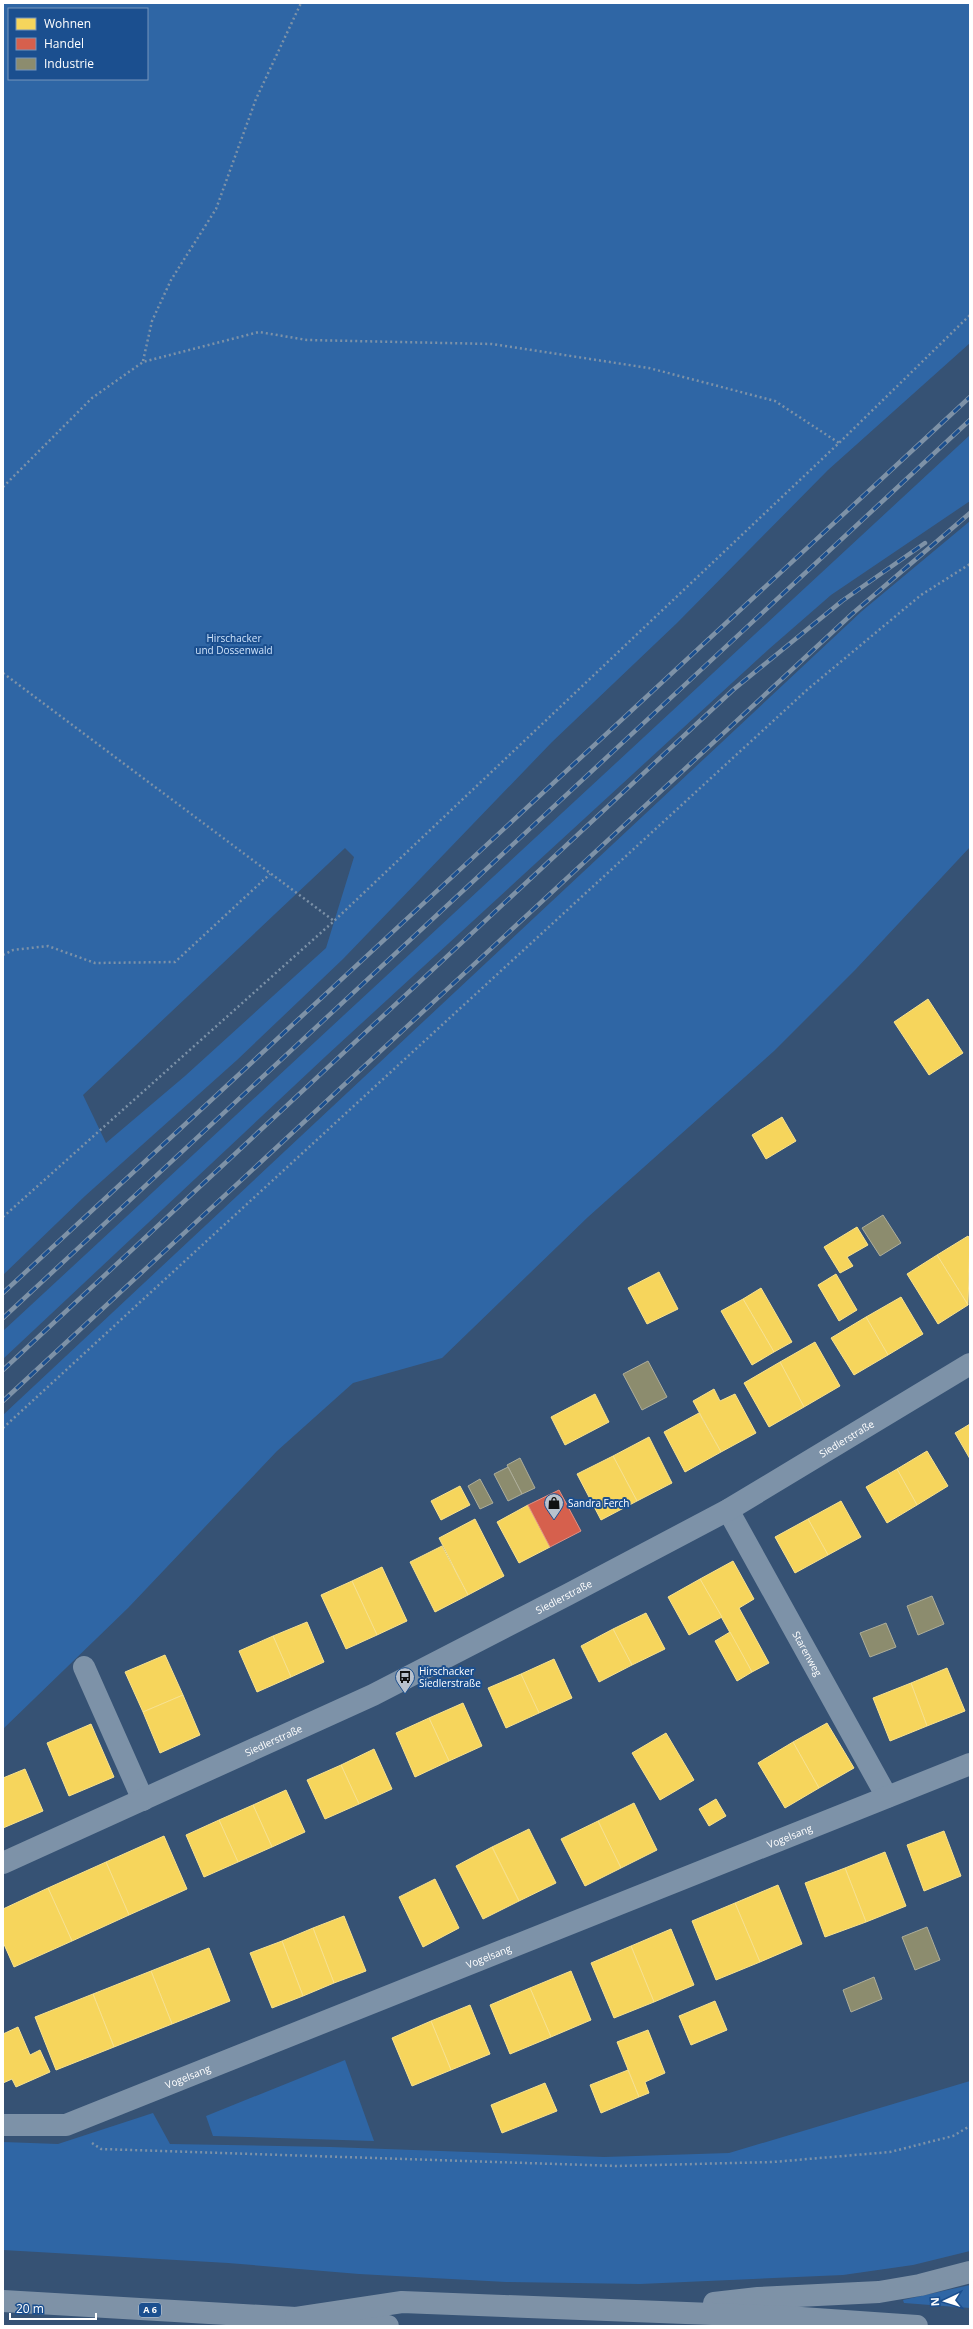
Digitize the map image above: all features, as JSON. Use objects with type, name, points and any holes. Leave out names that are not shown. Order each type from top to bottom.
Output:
[{"type":"highway","points":[[657,2311],[758,2298],[879,2292],[920,2285],[970,2272]]},
{"type":"highway","name":"A 6","points":[[3,2301],[296,2318],[388,2326]]},
{"type":"highway","points":[[296,2318],[402,2302],[787,2317],[917,2326]]},
{"type":"street","name":"Siedlerstraße","points":[[3,1863],[373,1695],[728,1510],[970,1364]]},
{"type":"street","name":"Starenweg","points":[[728,1510],[886,1797]]},
{"type":"street","points":[[84,1667],[142,1800]]},
{"type":"street","name":"Vogelsang","points":[[3,2125],[66,2125],[970,1764]]},
{"type":"path","points":[[143,362],[152,321],[171,280],[216,209],[256,99],[301,3]]},
{"type":"path","points":[[3,1217],[334,921],[839,443],[970,315]]},
{"type":"path","points":[[3,487],[92,398],[143,362],[259,332],[307,340],[492,344],[649,368],[775,401],[839,443]]},
{"type":"path","points":[[3,1428],[446,1019],[808,689],[921,595],[970,564]]},
{"type":"path","points":[[3,673],[334,921]]},
{"type":"path","points":[[3,956],[13,950],[48,946],[94,963],[175,962],[270,874]]},
{"type":"path","points":[[66,2125],[101,2149],[617,2166],[773,2162],[890,2152],[953,2136],[970,2126]]},
{"type":"green space","name":"Hirschacker und Dossenwald","points":[[3,3],[970,3],[970,343],[828,470],[677,623],[552,742],[343,959],[237,1060],[85,1196],[3,1275]],"holes":[[[345,848],[354,857],[326,948],[185,1076],[106,1143],[83,1095]]]},
{"type":"green space","points":[[970,435],[970,501],[831,595],[769,649],[326,1056],[3,1359],[3,1331]]},
{"type":"green space","points":[[970,521],[970,847],[856,969],[774,1051],[588,1217],[442,1358],[353,1383],[277,1451],[128,1608],[3,1729],[3,1415],[862,611]]},
{"type":"green space","points":[[345,2060],[374,2141],[213,2136],[206,2116]]},
{"type":"green space","points":[[970,2081],[970,2251],[913,2265],[843,2275],[640,2284],[506,2282],[359,2274],[228,2263],[3,2250],[3,2142],[58,2144],[153,2113],[170,2144],[331,2147],[604,2157],[729,2153]]},
{"type":"green space","points":[[970,2285],[970,2308],[904,2303],[903,2300]]},
{"type":"building: Wohnen","points":[[928,999],[963,1053],[929,1075],[894,1022]]},
{"type":"building: Wohnen","points":[[782,1117],[796,1141],[766,1159],[752,1135]]},
{"type":"building: Wohnen","points":[[857,1227],[868,1245],[847,1257],[853,1266],[840,1273],[824,1247]]},
{"type":"building: Wohnen","points":[[968,1236],[970,1239],[968,1305],[937,1255]]},
{"type":"building: Wohnen","points":[[937,1255],[968,1305],[938,1324],[907,1274]]},
{"type":"building: Wohnen","points":[[659,1272],[678,1309],[647,1324],[628,1288]]},
{"type":"building: Wohnen","points":[[836,1274],[857,1310],[839,1321],[818,1285]]},
{"type":"building: Wohnen","points":[[761,1288],[792,1342],[774,1352],[743,1299]]},
{"type":"building: Wohnen","points":[[901,1297],[923,1334],[888,1355],[866,1317]]},
{"type":"building: Wohnen","points":[[743,1299],[774,1352],[752,1365],[721,1311]]},
{"type":"building: Wohnen","points":[[866,1317],[888,1355],[854,1375],[831,1338]]},
{"type":"building: Wohnen","points":[[815,1342],[840,1386],[804,1407],[780,1362]]},
{"type":"building: Wohnen","points":[[780,1362],[804,1407],[769,1427],[744,1383]]},
{"type":"building: Wohnen","points":[[714,1389],[720,1401],[735,1394],[756,1433],[721,1452],[693,1401]]},
{"type":"building: Wohnen","points":[[595,1394],[609,1422],[565,1445],[551,1417]]},
{"type":"building: Wohnen","points":[[699,1413],[721,1452],[685,1472],[664,1432]]},
{"type":"building: Wohnen","points":[[970,1424],[970,1459],[955,1433]]},
{"type":"building: Wohnen","points":[[649,1437],[672,1483],[637,1501],[613,1456]]},
{"type":"building: Wohnen","points":[[927,1451],[948,1486],[917,1505],[897,1469]]},
{"type":"building: Wohnen","points":[[613,1456],[637,1501],[601,1520],[577,1474]]},
{"type":"building: Wohnen","points":[[897,1469],[917,1505],[887,1523],[866,1487]]},
{"type":"building: Wohnen","points":[[460,1486],[470,1505],[441,1520],[431,1501]]},
{"type":"building: Wohnen","points":[[841,1501],[861,1537],[828,1555],[808,1519]]},
{"type":"building: Wohnen","points":[[528,1505],[550,1547],[519,1563],[497,1522]]},
{"type":"building: Wohnen","points":[[475,1519],[504,1576],[468,1595],[439,1538]]},
{"type":"building: Wohnen","points":[[808,1519],[828,1555],[795,1573],[775,1537]]},
{"type":"building: Wohnen","points":[[442,1546],[468,1595],[435,1612],[410,1562]]},
{"type":"building: Wohnen","points":[[733,1561],[754,1599],[739,1608],[769,1663],[752,1672],[700,1579]]},
{"type":"building: Wohnen","points":[[382,1567],[407,1621],[377,1635],[352,1581]]},
{"type":"building: Wohnen","points":[[700,1579],[722,1617],[689,1635],[668,1597]]},
{"type":"building: Wohnen","points":[[352,1581],[377,1635],[346,1649],[321,1595]]},
{"type":"building: Wohnen","points":[[646,1613],[665,1649],[632,1665],[613,1629]]},
{"type":"building: Wohnen","points":[[307,1622],[324,1662],[291,1677],[273,1636]]},
{"type":"building: Wohnen","points":[[613,1629],[632,1665],[599,1682],[581,1646]]},
{"type":"building: Wohnen","points":[[730,1632],[752,1672],[737,1681],[715,1641]]},
{"type":"building: Wohnen","points":[[273,1636],[291,1677],[257,1692],[239,1651]]},
{"type":"building: Wohnen","points":[[165,1655],[183,1695],[143,1712],[125,1672]]},
{"type":"building: Wohnen","points":[[554,1659],[572,1698],[539,1713],[521,1674]]},
{"type":"building: Wohnen","points":[[947,1668],[965,1711],[927,1726],[911,1683]]},
{"type":"building: Wohnen","points":[[521,1674],[539,1713],[506,1728],[488,1688]]},
{"type":"building: Wohnen","points":[[911,1683],[927,1726],[890,1741],[873,1698]]},
{"type":"building: Wohnen","points":[[183,1695],[200,1735],[160,1753],[143,1712]]},
{"type":"building: Wohnen","points":[[463,1703],[482,1746],[449,1761],[429,1718]]},
{"type":"building: Wohnen","points":[[429,1718],[449,1761],[415,1777],[396,1733]]},
{"type":"building: Wohnen","points":[[827,1723],[854,1768],[819,1788],[793,1742]]},
{"type":"building: Wohnen","points":[[91,1724],[114,1777],[69,1796],[47,1743]]},
{"type":"building: Wohnen","points":[[666,1733],[694,1780],[660,1800],[632,1753]]},
{"type":"building: Wohnen","points":[[793,1742],[819,1788],[785,1808],[758,1763]]},
{"type":"building: Wohnen","points":[[374,1749],[392,1789],[359,1804],[341,1765]]},
{"type":"building: Wohnen","points":[[341,1765],[359,1804],[325,1819],[307,1780]]},
{"type":"building: Wohnen","points":[[25,1769],[43,1811],[3,1828],[3,1778]]},
{"type":"building: Wohnen","points":[[286,1790],[305,1832],[272,1847],[253,1805]]},
{"type":"building: Wohnen","points":[[716,1799],[726,1816],[709,1826],[699,1809]]},
{"type":"building: Wohnen","points":[[634,1803],[657,1850],[621,1868],[598,1821]]},
{"type":"building: Wohnen","points":[[253,1805],[272,1847],[238,1862],[219,1820]]},
{"type":"building: Wohnen","points":[[219,1820],[238,1862],[204,1877],[186,1835]]},
{"type":"building: Wohnen","points":[[598,1821],[621,1868],[585,1886],[561,1839]]},
{"type":"building: Wohnen","points":[[529,1829],[556,1883],[519,1901],[492,1847]]},
{"type":"building: Wohnen","points":[[944,1831],[961,1876],[924,1891],[907,1845]]},
{"type":"building: Wohnen","points":[[164,1836],[187,1889],[129,1915],[106,1862]]},
{"type":"building: Wohnen","points":[[492,1847],[519,1901],[483,1919],[456,1866]]},
{"type":"building: Wohnen","points":[[885,1852],[906,1906],[866,1922],[845,1868]]},
{"type":"building: Wohnen","points":[[106,1862],[129,1915],[72,1941],[48,1888]]},
{"type":"building: Wohnen","points":[[845,1868],[866,1922],[825,1937],[805,1883]]},
{"type":"building: Wohnen","points":[[435,1879],[459,1928],[423,1947],[399,1897]]},
{"type":"building: Wohnen","points":[[778,1885],[802,1944],[760,1962],[735,1903]]},
{"type":"building: Wohnen","points":[[48,1888],[72,1941],[14,1967],[3,1942],[3,1909]]},
{"type":"building: Wohnen","points":[[735,1903],[760,1962],[716,1980],[692,1921]]},
{"type":"building: Wohnen","points":[[344,1916],[366,1971],[334,1983],[313,1928]]},
{"type":"building: Wohnen","points":[[313,1928],[334,1983],[303,1996],[282,1941]]},
{"type":"building: Wohnen","points":[[671,1929],[694,1985],[654,2002],[631,1946]]},
{"type":"building: Wohnen","points":[[282,1941],[303,1996],[272,2008],[250,1953]]},
{"type":"building: Wohnen","points":[[631,1946],[654,2002],[614,2018],[591,1963]]},
{"type":"building: Wohnen","points":[[209,1948],[230,2001],[172,2024],[151,1971]]},
{"type":"building: Wohnen","points":[[151,1971],[172,2024],[114,2047],[93,1994]]},
{"type":"building: Wohnen","points":[[571,1971],[591,2020],[551,2037],[530,1988]]},
{"type":"building: Wohnen","points":[[530,1988],[551,2037],[510,2054],[490,2005]]},
{"type":"building: Wohnen","points":[[93,1994],[114,2047],[56,2070],[35,2017]]},
{"type":"building: Wohnen","points":[[715,2001],[727,2030],[691,2045],[679,2016]]},
{"type":"building: Wohnen","points":[[470,2005],[490,2054],[451,2070],[431,2021]]},
{"type":"building: Wohnen","points":[[431,2021],[451,2070],[412,2086],[392,2038]]},
{"type":"building: Wohnen","points":[[18,2027],[30,2055],[40,2050],[50,2072],[16,2087],[12,2079],[3,2083],[3,2034]]},
{"type":"building: Wohnen","points":[[648,2030],[665,2073],[645,2082],[649,2093],[639,2097],[617,2042]]},
{"type":"building: Wohnen","points":[[628,2070],[639,2097],[601,2113],[590,2085]]},
{"type":"building: Wohnen","points":[[545,2083],[557,2111],[502,2133],[491,2105]]},
{"type":"building: Handel","points":[[559,1490],[581,1531],[550,1547],[528,1505]]},
{"type":"building: Industrie","points":[[883,1215],[901,1243],[880,1256],[862,1228]]},
{"type":"building: Industrie","points":[[648,1361],[667,1397],[642,1410],[623,1374]]},
{"type":"building: Industrie","points":[[520,1458],[535,1488],[522,1494],[507,1465]]},
{"type":"building: Industrie","points":[[508,1467],[522,1494],[508,1501],[494,1474]]},
{"type":"building: Industrie","points":[[480,1479],[493,1503],[480,1509],[468,1486]]},
{"type":"building: Industrie","points":[[932,1596],[944,1624],[918,1635],[907,1606]]},
{"type":"building: Industrie","points":[[886,1623],[896,1647],[870,1657],[860,1633]]},
{"type":"building: Industrie","points":[[927,1927],[940,1960],[915,1970],[902,1937]]},
{"type":"building: Industrie","points":[[874,1977],[882,1999],[851,2012],[843,1990]]},
{"type":"railway","points":[[3,1293],[970,397]]},
{"type":"railway","points":[[3,1318],[970,420]]},
{"type":"railway","points":[[3,1401],[852,614],[970,513]]},
{"type":"railway","points":[[3,1370],[733,690],[842,601],[925,543]]},
{"type":"place","name":"Sandra Ferch","points":[[554,1520]]},
{"type":"place","name":"Hirschacker Siedlerstraße","points":[[405,1694]]}]
